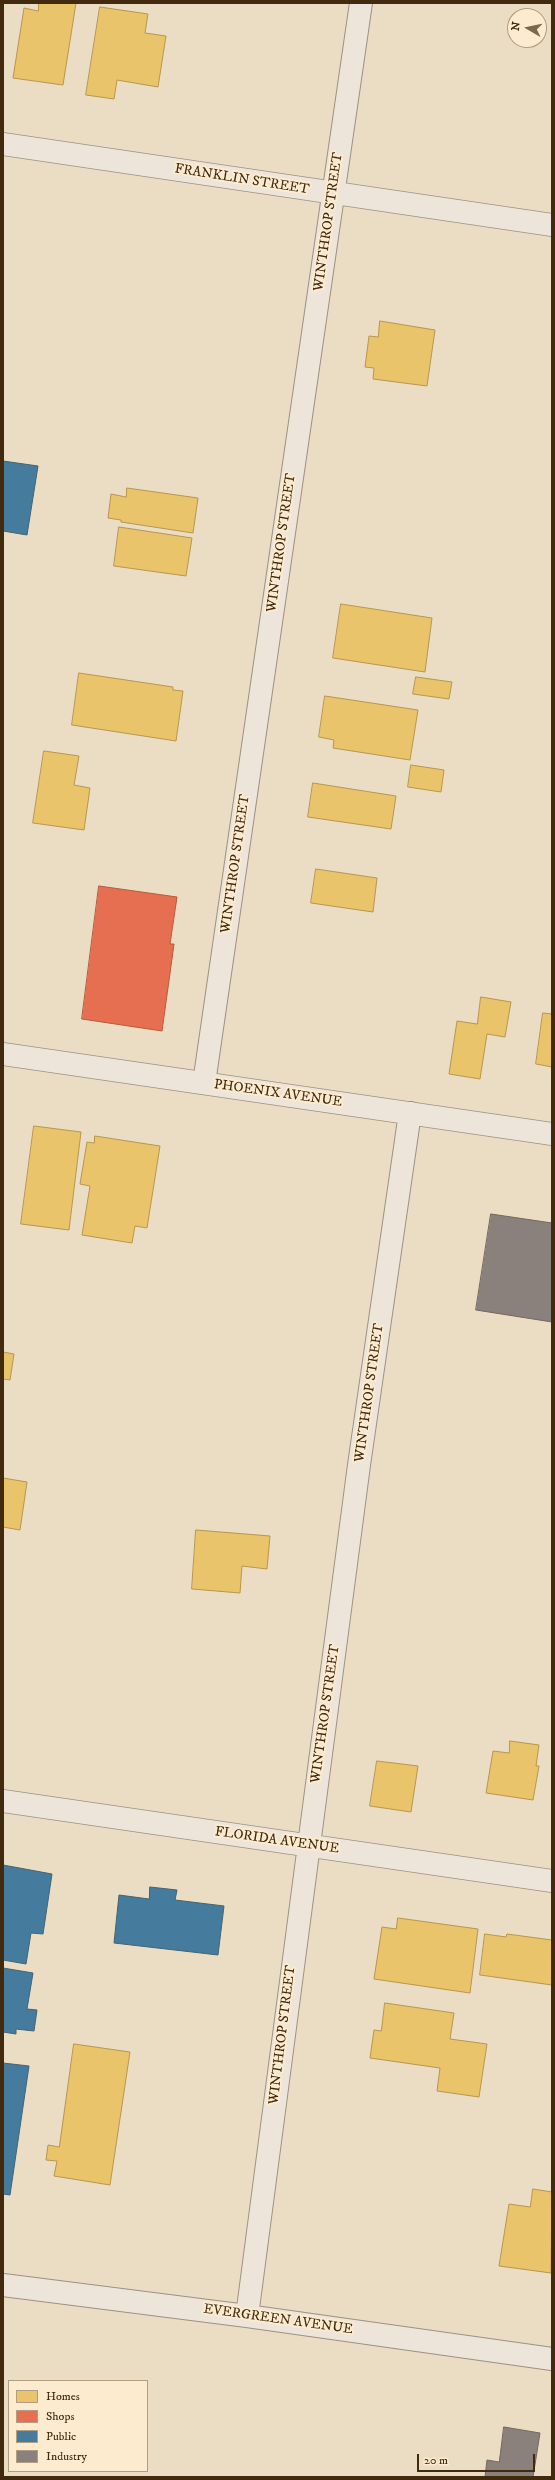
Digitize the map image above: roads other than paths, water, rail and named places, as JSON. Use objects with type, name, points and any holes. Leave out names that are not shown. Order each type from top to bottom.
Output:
[{"type":"street","name":"WINTHROP STREET","points":[[204,1083],[361,3]]},
{"type":"street","name":"FRANKLIN STREET","points":[[3,144],[552,225]]},
{"type":"street","name":"PHOENIX AVENUE","points":[[3,1054],[552,1134]]},
{"type":"street","name":"WINTHROP STREET","points":[[247,2316],[358,1472],[410,1113]]},
{"type":"street","name":"FLORIDA AVENUE","points":[[3,1801],[552,1881]]},
{"type":"street","name":"EVERGREEN AVENUE","points":[[3,2285],[247,2316],[552,2359]]}]
